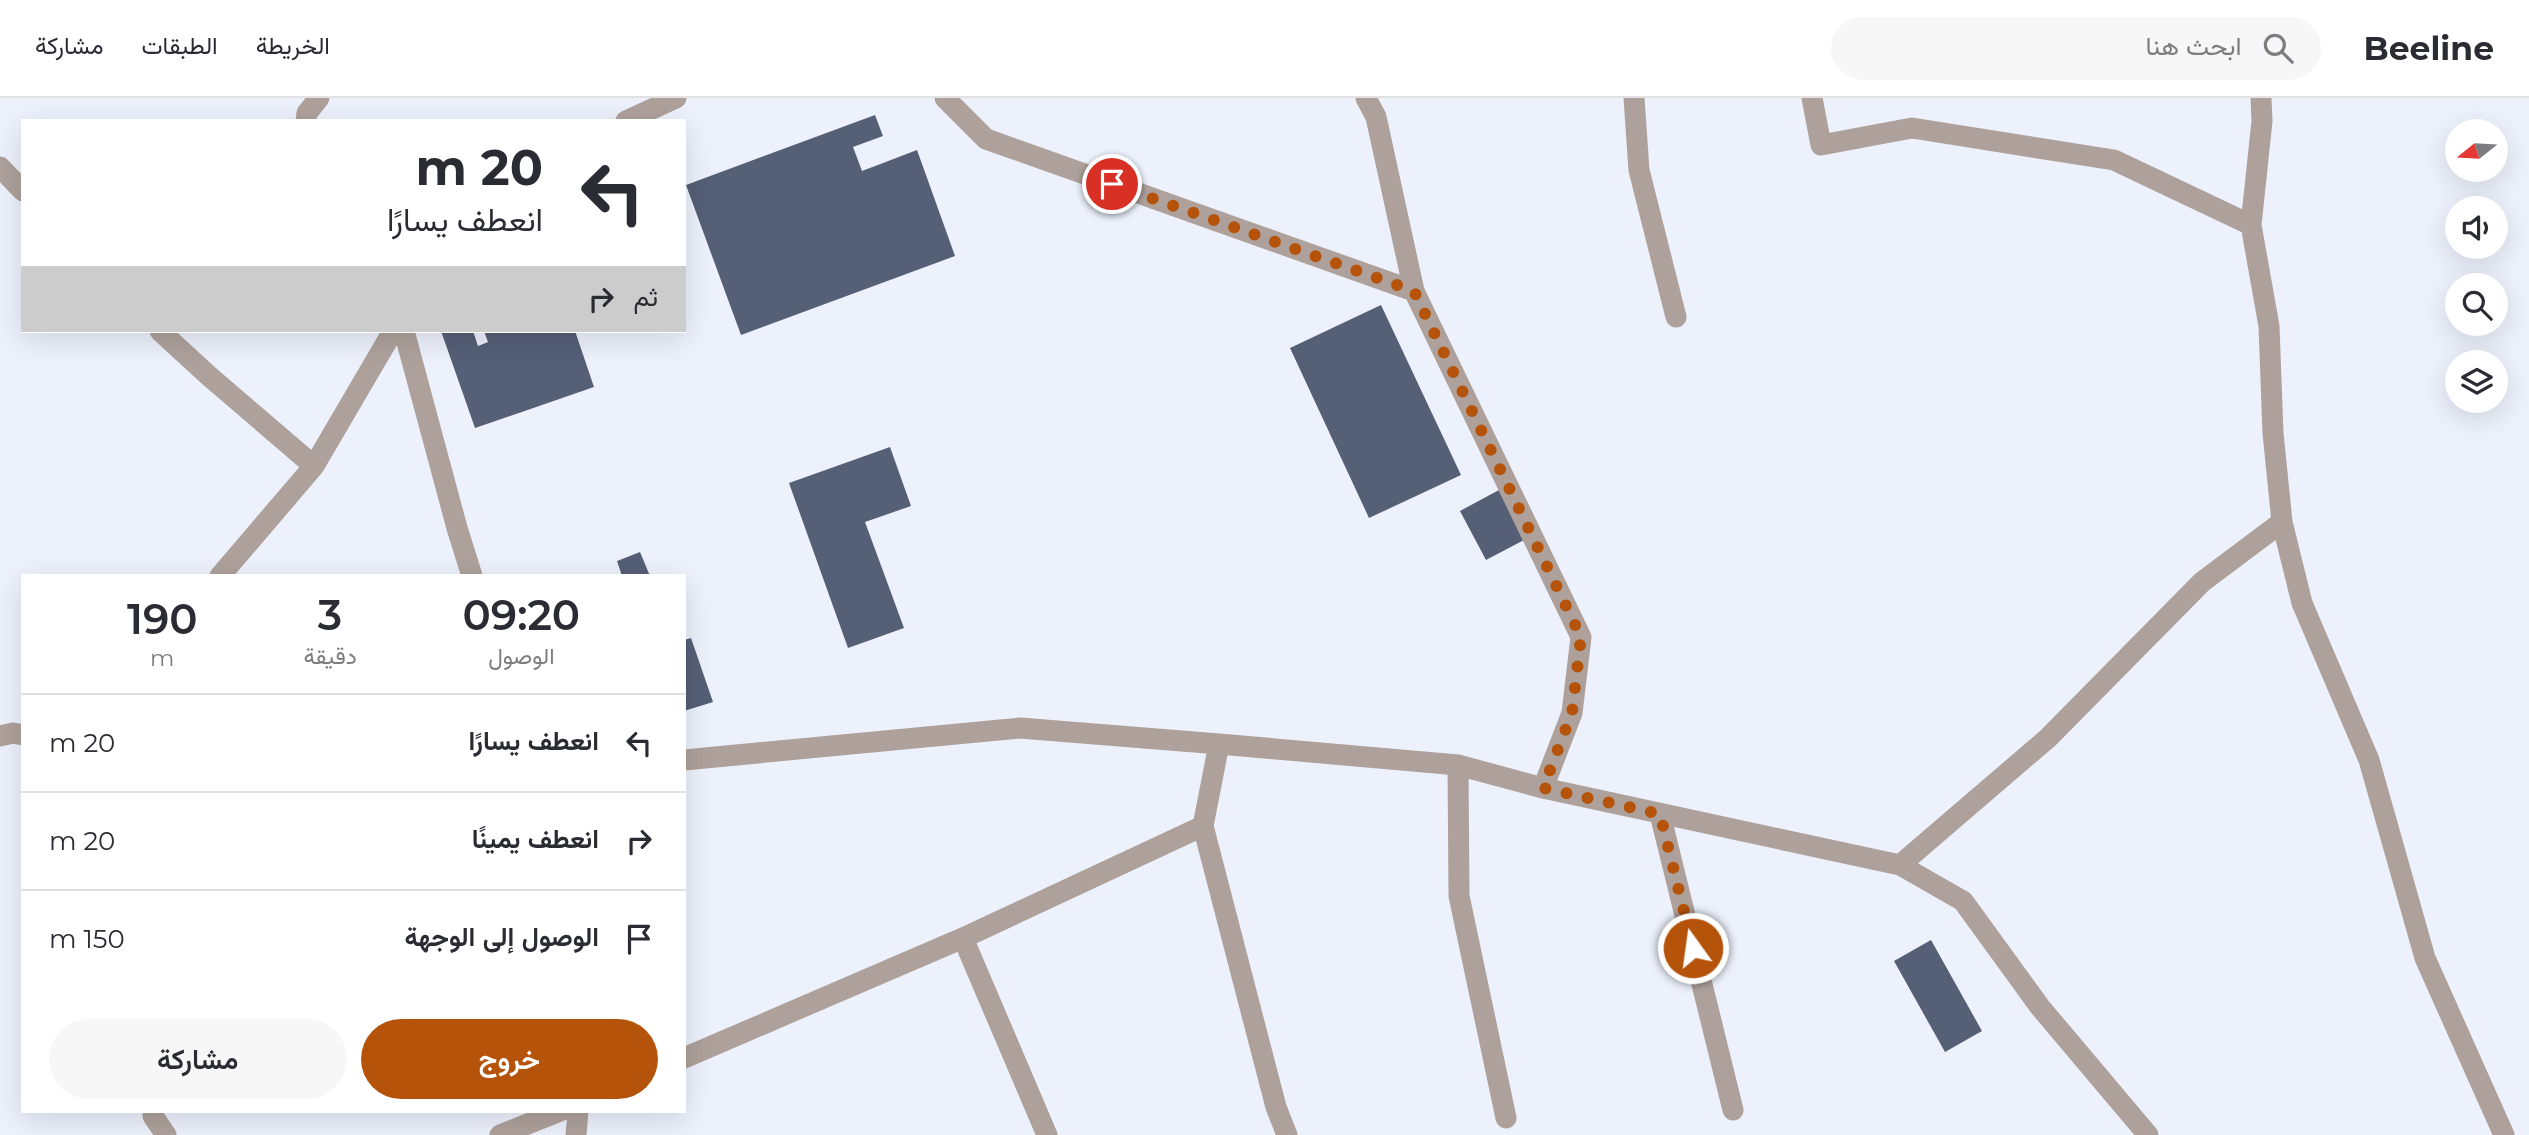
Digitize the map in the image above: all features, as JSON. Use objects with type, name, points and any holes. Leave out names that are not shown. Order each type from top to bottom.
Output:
[{"type":"street","points":[[630,119],[676,98]]},
{"type":"street","points":[[945,98],[986,139],[1414,291]]},
{"type":"street","points":[[1366,98],[1376,117],[1414,291],[1581,637],[1572,713],[1543,788]]},
{"type":"street","points":[[1634,98],[1639,170],[1676,317]]},
{"type":"street","points":[[1812,98],[1821,145],[1912,128],[2114,160],[2251,225]]},
{"type":"street","points":[[2261,98],[2262,121],[2251,225],[2269,326],[2273,433],[2282,522],[2302,603],[2369,760],[2426,958],[2504,1135]]},
{"type":"street","points":[[0,167],[21,189]]},
{"type":"street","points":[[162,333],[314,466]]},
{"type":"street","points":[[222,574],[314,466],[392,333]]},
{"type":"street","points":[[405,333],[471,574]]},
{"type":"street","points":[[1900,865],[2048,737],[2202,582],[2282,522]]},
{"type":"street","points":[[686,760],[1020,728],[1219,744],[1458,765],[1543,788],[1900,865],[1963,901],[2040,1007],[2148,1135]]},
{"type":"street","points":[[1219,744],[1203,825],[1276,1107],[1287,1135]]},
{"type":"street","points":[[1458,765],[1459,896],[1506,1118]]},
{"type":"street","points":[[1660,814],[1733,1110]]},
{"type":"street","points":[[686,1057],[963,938],[1203,825]]},
{"type":"street","points":[[963,938],[1047,1135]]},
{"type":"street","points":[[500,1135],[555,1113]]},
{"type":"street","points":[[576,1135],[578,1113]]},
{"type":"street","points":[[152,1116],[166,1135]]},
{"type":"building","points":[[875,115],[883,136],[853,147],[862,171],[917,150],[955,256],[741,335],[686,185]]},
{"type":"building","points":[[1381,305],[1461,475],[1369,518],[1290,348]]},
{"type":"building","points":[[442,333],[474,333],[478,346],[488,342],[485,333],[576,333],[594,387],[475,428]]},
{"type":"building","points":[[890,447],[911,506],[865,522],[904,628],[848,648],[789,483]]},
{"type":"building","points":[[1499,490],[1526,539],[1486,560],[1460,511]]},
{"type":"building","points":[[640,552],[649,574],[621,574],[617,561]]},
{"type":"building","points":[[691,638],[713,702],[686,710],[686,639]]},
{"type":"building","points":[[1931,940],[1982,1031],[1945,1052],[1894,961]]},
{"type":"route","points":[[1112,184],[1414,291],[1581,637],[1572,713],[1543,788],[1660,814],[1693,948]]}]
